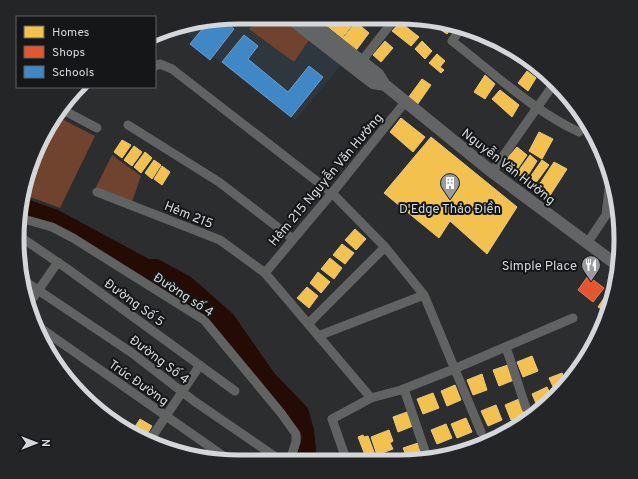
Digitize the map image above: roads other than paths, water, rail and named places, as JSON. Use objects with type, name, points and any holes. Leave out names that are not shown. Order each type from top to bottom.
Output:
[{"type":"main road","name":"Nguyễn Văn Hưởng","points":[[300,24],[378,74],[386,86],[492,172],[613,262]]},
{"type":"main road","name":"Nguyễn Văn Hưởng","points":[[311,24],[320,36],[373,83],[386,86]]},
{"type":"street","points":[[361,62],[391,24]]},
{"type":"street","points":[[458,32],[452,41],[539,108],[566,126],[579,132]]},
{"type":"street","points":[[156,66],[160,64],[172,69],[332,193],[386,248],[424,295],[481,432]]},
{"type":"street","points":[[492,172],[539,108],[551,87]]},
{"type":"street","name":"Hẻm 215 Nguyễn Văn Hưởng","points":[[264,273],[332,193],[406,101]]},
{"type":"street","points":[[66,111],[96,128]]},
{"type":"street","points":[[128,125],[219,182],[293,239]]},
{"type":"street","points":[[588,242],[606,215],[609,191]]},
{"type":"street","name":"Hẻm 215","points":[[97,192],[220,240],[264,273],[371,398]]},
{"type":"street","name":"Đường số 4","points":[[25,219],[52,227],[73,238],[204,320],[281,413],[296,434],[296,442],[292,455]]},
{"type":"street","name":"Đường Số 5","points":[[24,239],[58,262],[236,391]]},
{"type":"street","points":[[308,324],[386,248]]},
{"type":"street","points":[[32,300],[58,262]]},
{"type":"street","name":"Đường Số 4","points":[[28,284],[132,353],[183,392],[273,455]]},
{"type":"street","points":[[318,336],[424,295]]},
{"type":"street","points":[[344,453],[332,419],[371,398],[404,389],[573,318]]},
{"type":"street","name":"Trúc Đường","points":[[44,331],[221,454]]},
{"type":"street","points":[[506,347],[526,408]]},
{"type":"street","points":[[152,437],[200,366]]},
{"type":"street","points":[[404,389],[426,453]]},
{"type":"place","name":"D'Edge Thảo Điền","points":[[450,200]]},
{"type":"place","name":"Simple Place","points":[[591,282]]}]
